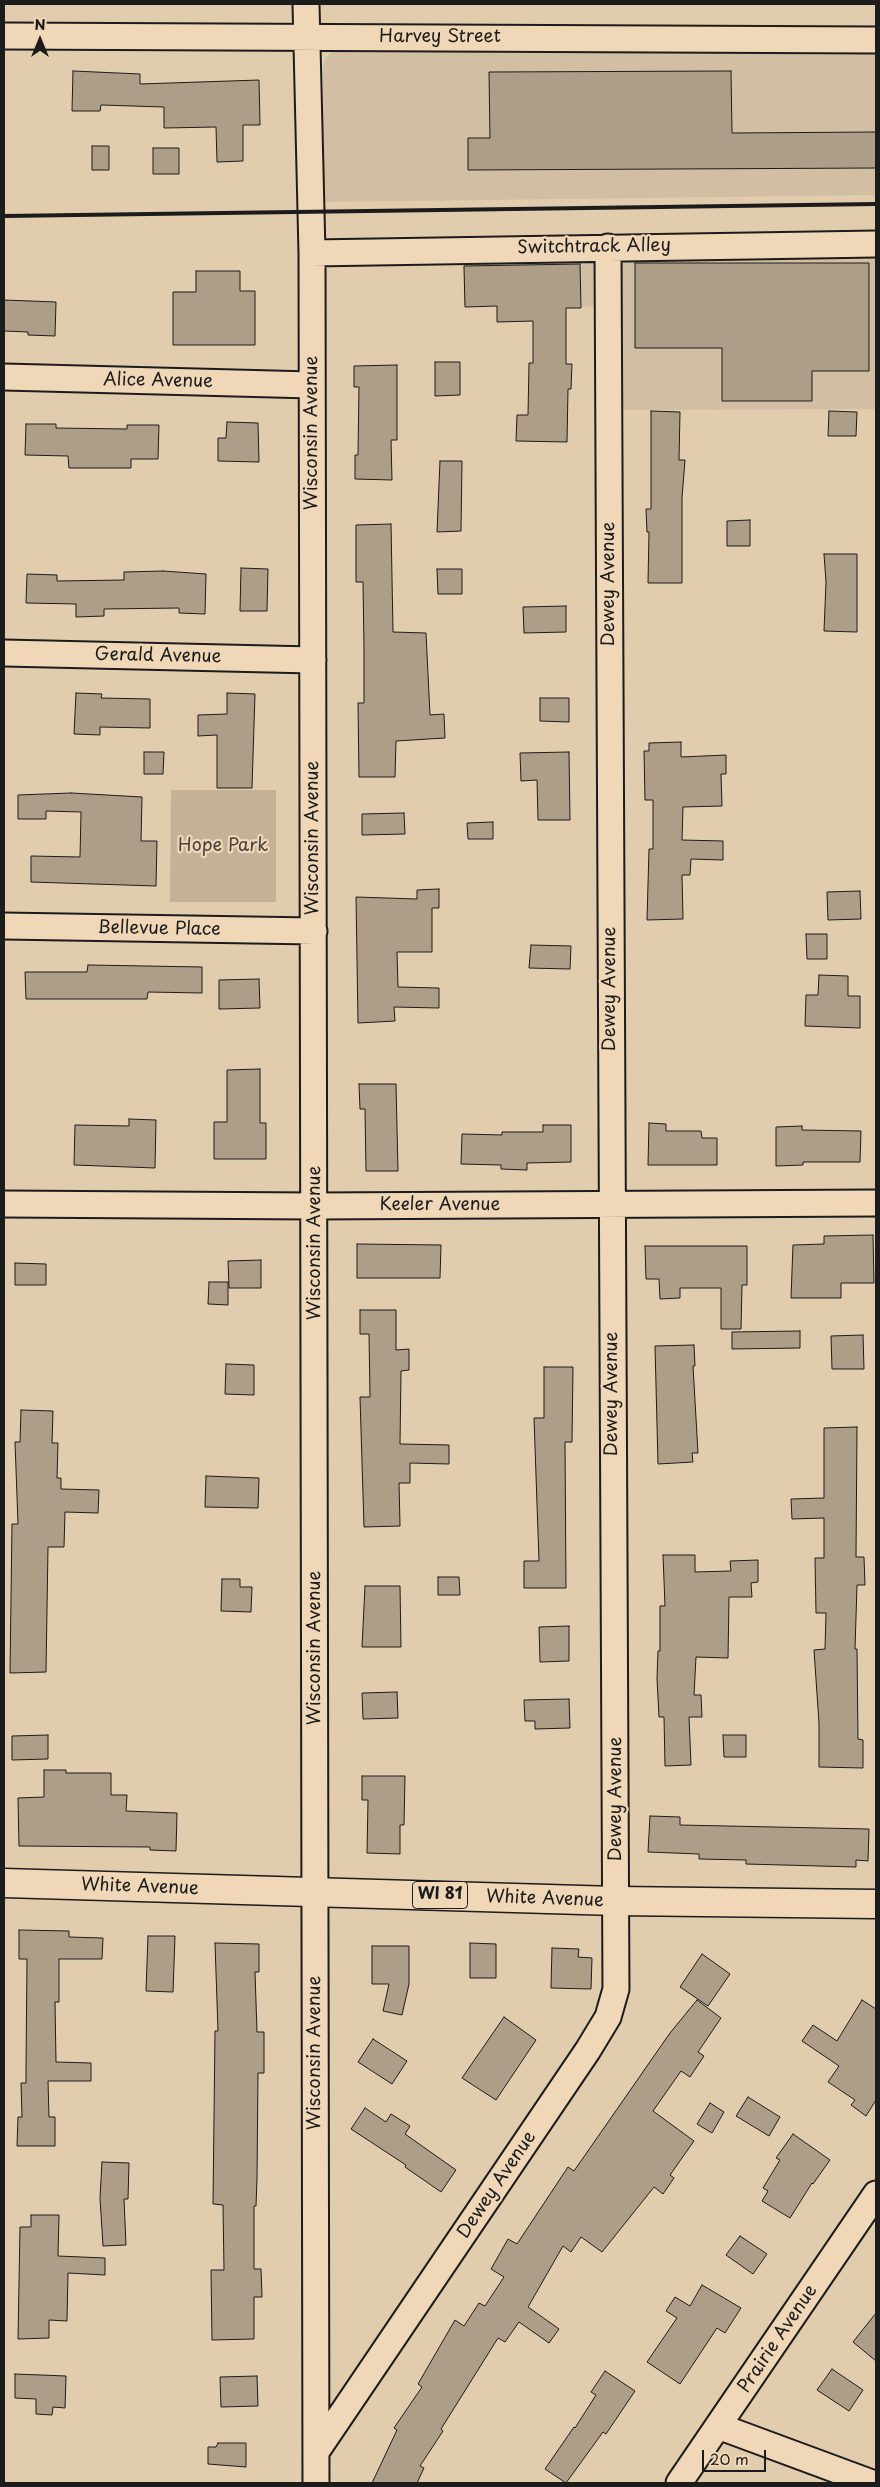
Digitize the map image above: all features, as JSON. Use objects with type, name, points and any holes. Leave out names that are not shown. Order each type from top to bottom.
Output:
[{"type":"main road","name":"White Avenue","points":[[4,1883],[616,1901],[876,1904]]},
{"type":"street","name":"Wisconsin Avenue","points":[[306,4],[312,252],[316,2483]]},
{"type":"street","name":"Harvey Street","points":[[4,36],[876,40]]},
{"type":"street","name":"Switchtrack Alley","points":[[312,252],[608,246],[876,244]]},
{"type":"street","name":"Dewey Avenue","points":[[316,2452],[582,2059],[608,2017],[616,1989],[608,246]]},
{"type":"street","name":"Alice Avenue","points":[[4,377],[312,385]]},
{"type":"street","name":"Gerald Avenue","points":[[4,653],[313,660]]},
{"type":"street","name":"Bellevue Place","points":[[4,926],[314,931]]},
{"type":"street","name":"Keeler Avenue","points":[[4,1204],[315,1206],[876,1203]]},
{"type":"street","name":"Prairie Avenue","points":[[679,2483],[876,2194]]},
{"type":"street","points":[[718,2426],[872,2483]]},
{"type":"shaded area","points":[[340,49],[876,52],[876,195],[323,202],[323,68],[325,59],[332,52]]},
{"type":"shaded area","points":[[876,255],[876,409],[619,410],[619,307],[464,305],[463,262]]},
{"type":"green space","name":"Hope Park","points":[[171,790],[276,790],[276,902],[170,902]]},
{"type":"building","points":[[73,71],[140,74],[140,84],[259,80],[260,125],[243,125],[243,161],[217,162],[216,127],[164,128],[164,107],[101,105],[100,111],[72,111]]},
{"type":"building","points":[[731,71],[732,133],[876,132],[876,168],[468,170],[468,138],[490,138],[489,72]]},
{"type":"building","points":[[92,146],[109,146],[109,170],[92,170]]},
{"type":"building","points":[[153,148],[179,148],[179,174],[153,174]]},
{"type":"building","points":[[635,263],[869,263],[869,371],[812,371],[812,401],[722,401],[722,348],[635,348]]},
{"type":"building","points":[[580,264],[581,308],[566,308],[566,364],[572,364],[571,389],[568,389],[567,442],[516,441],[517,415],[528,415],[529,363],[533,363],[533,321],[497,322],[497,306],[465,307],[464,266]]},
{"type":"building","points":[[196,271],[240,271],[240,291],[255,291],[255,345],[173,345],[173,292],[196,292]]},
{"type":"building","points":[[4,300],[56,302],[55,336],[28,335],[28,332],[4,331]]},
{"type":"building","points":[[435,362],[460,362],[460,395],[435,396]]},
{"type":"building","points":[[397,365],[397,440],[391,440],[392,480],[355,479],[355,455],[358,455],[359,387],[354,387],[354,366]]},
{"type":"building","points":[[651,411],[680,412],[679,460],[685,460],[682,498],[682,583],[648,583],[649,532],[647,532],[646,509],[651,509]]},
{"type":"building","points":[[829,411],[857,412],[856,436],[828,436]]},
{"type":"building","points":[[227,422],[258,423],[259,462],[218,461],[218,438],[226,438]]},
{"type":"building","points":[[26,424],[56,424],[56,428],[127,429],[127,425],[159,425],[158,459],[131,459],[131,468],[69,468],[68,456],[25,455]]},
{"type":"building","points":[[440,461],[462,461],[461,531],[437,532]]},
{"type":"building","points":[[750,520],[750,546],[727,546],[727,521]]},
{"type":"building","points":[[391,524],[393,632],[426,633],[430,715],[444,714],[445,738],[396,741],[395,777],[359,777],[358,703],[364,703],[364,649],[363,582],[356,582],[356,525]]},
{"type":"building","points":[[824,554],[857,554],[857,632],[824,631],[826,582]]},
{"type":"building","points":[[241,568],[268,569],[267,611],[240,611]]},
{"type":"building","points":[[437,569],[462,569],[462,594],[438,594]]},
{"type":"building","points":[[163,571],[206,574],[205,614],[179,613],[179,608],[104,609],[104,616],[76,617],[76,604],[26,603],[27,574],[57,575],[57,581],[124,580],[124,572]]},
{"type":"building","points":[[566,606],[566,632],[524,633],[523,607]]},
{"type":"building","points":[[76,693],[102,694],[101,698],[150,699],[150,728],[100,727],[100,735],[74,734]]},
{"type":"building","points":[[227,693],[255,694],[252,788],[217,788],[217,735],[198,736],[198,715],[227,714]]},
{"type":"building","points":[[540,698],[569,698],[569,722],[540,721]]},
{"type":"building","points":[[681,742],[681,757],[726,755],[726,774],[721,774],[722,806],[683,807],[682,840],[723,841],[723,860],[691,859],[690,875],[682,875],[683,919],[647,920],[649,849],[653,849],[653,800],[645,800],[644,751],[649,751],[649,743]]},
{"type":"building","points":[[144,752],[164,752],[163,774],[144,774]]},
{"type":"building","points":[[569,752],[570,820],[538,820],[537,780],[521,781],[520,753]]},
{"type":"building","points":[[71,793],[142,797],[141,841],[157,841],[156,886],[31,882],[31,856],[80,857],[81,812],[46,811],[46,819],[18,819],[18,795]]},
{"type":"building","points":[[404,813],[405,834],[362,835],[362,814]]},
{"type":"building","points":[[493,822],[493,839],[468,839],[467,823]]},
{"type":"building","points":[[439,889],[439,908],[432,908],[432,952],[397,952],[398,987],[439,988],[439,1008],[394,1007],[395,1021],[358,1023],[356,897],[417,899],[417,890]]},
{"type":"building","points":[[860,891],[861,919],[828,920],[827,892]]},
{"type":"building","points":[[806,934],[827,934],[827,959],[807,959]]},
{"type":"building","points":[[531,945],[571,946],[570,969],[529,968]]},
{"type":"building","points":[[88,965],[202,967],[202,993],[148,992],[147,999],[26,999],[25,972],[87,972]]},
{"type":"building","points":[[819,975],[848,976],[848,996],[860,996],[860,1028],[805,1026],[806,995],[818,995]]},
{"type":"building","points":[[259,979],[260,1008],[219,1009],[219,980]]},
{"type":"building","points":[[260,1069],[260,1123],[266,1123],[266,1159],[214,1159],[214,1122],[227,1122],[227,1070]]},
{"type":"building","points":[[359,1084],[396,1084],[398,1171],[366,1171],[365,1109],[360,1109]]},
{"type":"building","points":[[129,1119],[156,1120],[155,1168],[74,1165],[75,1125],[129,1126]]},
{"type":"building","points":[[649,1123],[666,1124],[666,1131],[701,1131],[702,1138],[717,1138],[717,1165],[648,1165]]},
{"type":"building","points":[[543,1125],[571,1125],[571,1162],[527,1163],[527,1170],[501,1169],[501,1165],[461,1164],[462,1134],[502,1135],[502,1132],[543,1132]]},
{"type":"building","points":[[802,1126],[802,1130],[861,1131],[860,1162],[803,1162],[803,1165],[776,1166],[776,1127]]},
{"type":"building","points":[[873,1235],[874,1283],[841,1283],[841,1298],[791,1298],[793,1245],[824,1244],[824,1236]]},
{"type":"building","points":[[357,1244],[441,1245],[440,1278],[357,1278]]},
{"type":"building","points":[[645,1246],[747,1246],[747,1285],[742,1285],[741,1329],[721,1329],[721,1288],[680,1288],[680,1298],[660,1299],[659,1279],[646,1279]]},
{"type":"building","points":[[261,1260],[261,1288],[229,1288],[228,1261]]},
{"type":"building","points":[[15,1263],[46,1264],[46,1285],[15,1285]]},
{"type":"building","points":[[209,1282],[228,1282],[228,1305],[208,1304]]},
{"type":"building","points":[[360,1310],[396,1310],[396,1350],[409,1349],[409,1370],[401,1371],[400,1444],[449,1445],[449,1464],[410,1463],[410,1483],[399,1483],[400,1526],[364,1527],[360,1397],[370,1397],[369,1334],[360,1334]]},
{"type":"building","points":[[800,1331],[800,1348],[732,1349],[732,1332]]},
{"type":"building","points":[[863,1335],[864,1369],[832,1369],[831,1336]]},
{"type":"building","points":[[694,1345],[695,1366],[693,1366],[698,1453],[692,1453],[693,1462],[658,1464],[655,1346]]},
{"type":"building","points":[[226,1364],[254,1365],[254,1395],[225,1394]]},
{"type":"building","points":[[544,1367],[573,1367],[572,1442],[565,1442],[566,1588],[524,1588],[524,1561],[539,1561],[534,1418],[544,1418]]},
{"type":"building","points":[[21,1410],[53,1411],[52,1443],[58,1443],[57,1478],[61,1478],[61,1489],[99,1490],[98,1513],[65,1512],[64,1547],[48,1547],[46,1672],[10,1673],[12,1524],[18,1524],[15,1442],[20,1442]]},
{"type":"building","points":[[857,1427],[856,1557],[864,1557],[865,1585],[857,1585],[855,1649],[857,1649],[858,1739],[863,1740],[863,1768],[819,1767],[819,1723],[814,1650],[825,1649],[826,1613],[816,1613],[815,1558],[824,1558],[824,1518],[792,1519],[791,1499],[824,1498],[824,1428]]},
{"type":"building","points":[[206,1476],[259,1478],[258,1508],[205,1507]]},
{"type":"building","points":[[663,1555],[695,1555],[695,1572],[731,1571],[730,1561],[758,1560],[758,1582],[751,1583],[752,1597],[729,1597],[728,1658],[696,1657],[694,1695],[701,1695],[702,1717],[689,1717],[691,1765],[665,1766],[664,1717],[659,1717],[657,1678],[658,1651],[660,1651],[660,1606],[665,1606]]},
{"type":"building","points":[[438,1577],[459,1577],[460,1595],[438,1595]]},
{"type":"building","points":[[222,1579],[240,1579],[240,1587],[252,1587],[251,1612],[221,1611]]},
{"type":"building","points":[[365,1586],[400,1586],[401,1647],[362,1647]]},
{"type":"building","points":[[569,1626],[569,1661],[540,1662],[539,1627]]},
{"type":"building","points":[[397,1692],[398,1718],[363,1719],[362,1693]]},
{"type":"building","points":[[569,1699],[570,1728],[535,1729],[535,1721],[525,1721],[524,1700]]},
{"type":"building","points":[[48,1735],[48,1759],[12,1760],[12,1736]]},
{"type":"building","points":[[723,1735],[746,1735],[746,1757],[724,1757]]},
{"type":"building","points":[[44,1770],[66,1770],[66,1773],[111,1773],[111,1795],[127,1795],[126,1811],[177,1813],[176,1851],[150,1850],[150,1847],[19,1846],[18,1798],[44,1797]]},
{"type":"building","points":[[362,1776],[405,1776],[404,1825],[400,1825],[400,1854],[367,1853],[368,1800],[362,1800]]},
{"type":"building","points":[[650,1816],[680,1817],[680,1825],[869,1829],[868,1861],[856,1860],[856,1867],[746,1864],[746,1860],[699,1859],[699,1854],[648,1852]]},
{"type":"building","points":[[19,1930],[69,1931],[69,1937],[103,1938],[102,1959],[59,1959],[59,2002],[55,2002],[56,2062],[91,2063],[91,2081],[48,2081],[49,2117],[55,2117],[55,2146],[17,2146],[18,2117],[22,2117],[21,2083],[26,2083],[27,1959],[19,1959]]},
{"type":"building","points":[[148,1936],[175,1936],[173,1992],[146,1991]]},
{"type":"building","points":[[215,1943],[259,1944],[259,1972],[255,1972],[257,2032],[264,2032],[264,2073],[258,2073],[254,2269],[261,2269],[262,2297],[254,2297],[254,2339],[212,2340],[211,2270],[224,2270],[223,2205],[213,2204],[215,2031],[218,2031]]},
{"type":"building","points":[[470,1943],[496,1944],[496,1978],[470,1978]]},
{"type":"building","points":[[372,1946],[409,1946],[409,1984],[402,2015],[383,2011],[389,1984],[372,1984]]},
{"type":"building","points":[[552,1948],[579,1949],[578,1957],[592,1958],[591,1989],[551,1988]]},
{"type":"building","points":[[702,1954],[730,1974],[708,2006],[680,1987]]},
{"type":"building","points":[[697,2000],[721,2018],[698,2052],[704,2056],[690,2077],[681,2071],[653,2111],[694,2141],[670,2175],[674,2178],[663,2194],[654,2187],[602,2252],[581,2237],[571,2252],[563,2246],[528,2307],[559,2329],[549,2343],[519,2322],[505,2342],[498,2338],[420,2466],[424,2468],[417,2483],[372,2483],[397,2430],[394,2428],[422,2387],[418,2384],[455,2320],[464,2326],[479,2303],[485,2306],[504,2277],[491,2269],[508,2239],[517,2244],[568,2167],[574,2171],[670,2033]]},
{"type":"building","points":[[862,2000],[876,2009],[876,2100],[866,2116],[851,2105],[855,2100],[828,2082],[839,2066],[802,2041],[813,2025],[837,2041]]},
{"type":"building","points":[[504,2017],[536,2040],[496,2100],[462,2078]]},
{"type":"building","points":[[373,2039],[407,2061],[392,2084],[358,2062]]},
{"type":"building","points":[[748,2097],[780,2117],[769,2136],[736,2116]]},
{"type":"building","points":[[710,2103],[724,2112],[712,2133],[697,2124]]},
{"type":"building","points":[[365,2108],[386,2122],[391,2114],[410,2126],[405,2134],[456,2170],[441,2192],[405,2167],[406,2165],[351,2129]]},
{"type":"building","points":[[793,2134],[830,2160],[812,2183],[790,2218],[762,2201],[768,2191],[763,2188],[780,2160],[776,2158]]},
{"type":"building","points":[[102,2162],[129,2163],[128,2199],[124,2199],[126,2245],[103,2246],[100,2198]]},
{"type":"building","points":[[31,2215],[59,2215],[58,2256],[105,2258],[105,2275],[68,2273],[67,2321],[49,2320],[49,2338],[18,2339],[20,2227],[31,2227]]},
{"type":"building","points":[[740,2236],[767,2254],[753,2274],[726,2255]]},
{"type":"building","points":[[702,2285],[741,2308],[725,2333],[717,2328],[680,2384],[647,2362],[677,2318],[666,2311],[675,2297],[690,2306]]},
{"type":"building","points":[[876,2313],[876,2361],[853,2342]]},
{"type":"building","points":[[832,2369],[863,2390],[849,2411],[817,2390]]},
{"type":"building","points":[[605,2371],[635,2391],[606,2434],[603,2432],[566,2483],[545,2469],[596,2395],[591,2392]]},
{"type":"building","points":[[15,2374],[66,2376],[65,2408],[53,2407],[52,2415],[36,2414],[36,2399],[15,2398]]},
{"type":"building","points":[[257,2376],[258,2406],[221,2407],[220,2377]]},
{"type":"building","points":[[218,2443],[246,2443],[246,2467],[208,2464],[208,2447],[216,2447]]},
{"type":"railway","points":[[4,216],[876,204]]}]
